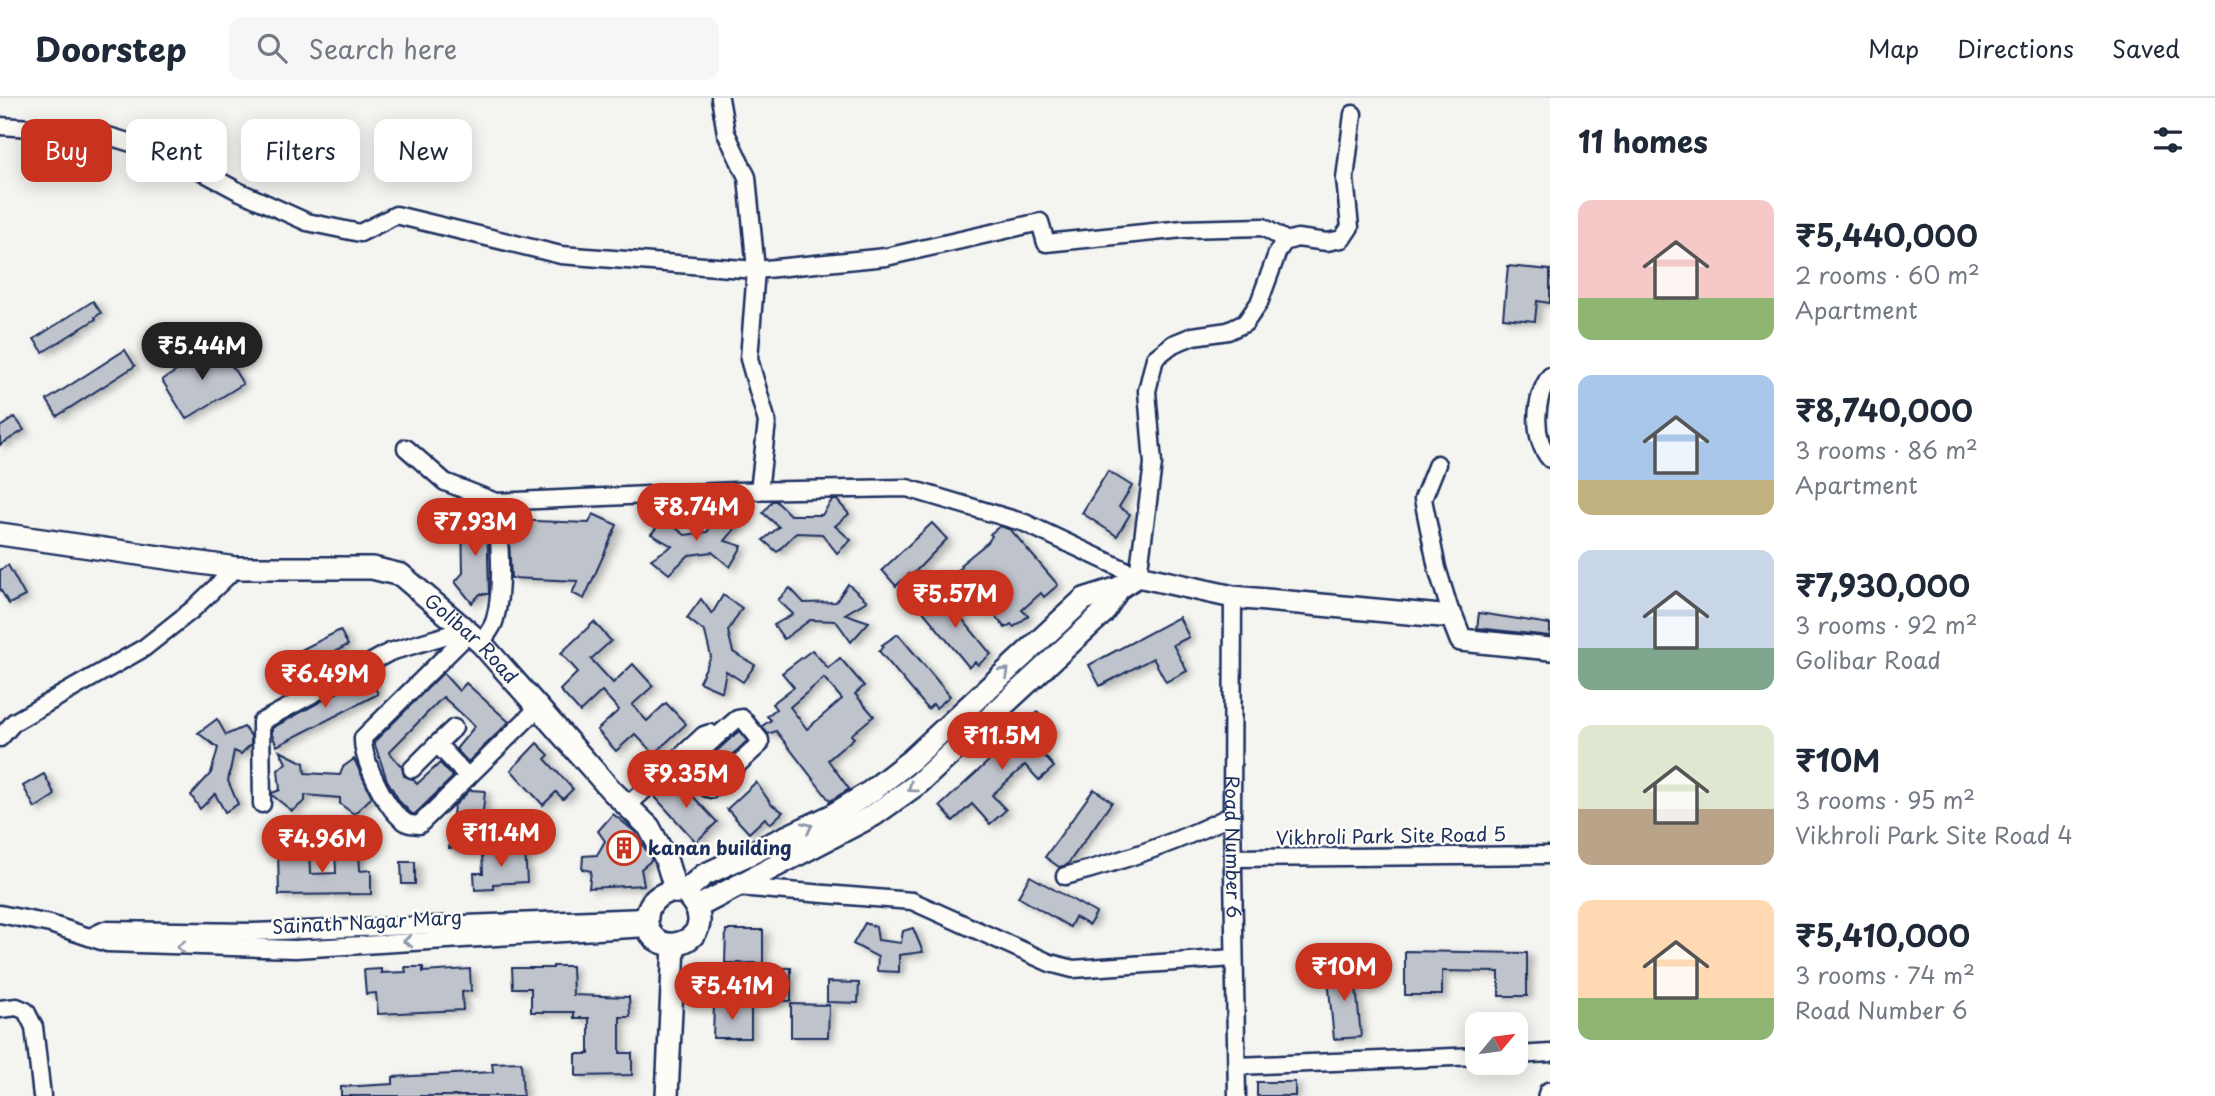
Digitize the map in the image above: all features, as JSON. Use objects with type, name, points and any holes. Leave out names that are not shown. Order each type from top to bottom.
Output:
[{"type":"street","points":[[720,98],[726,133],[747,177],[756,270],[749,359],[767,422],[759,491]]},
{"type":"street","points":[[1138,576],[1153,464],[1147,391],[1155,358],[1173,344],[1193,336],[1228,331],[1245,323],[1259,303],[1278,251],[1287,241],[1297,238],[1327,242],[1342,239],[1350,227],[1345,179],[1353,114]]},
{"type":"street","points":[[0,126],[95,132],[171,155],[238,191],[307,222],[360,233],[396,215],[561,255],[756,270],[886,257],[1040,222],[1046,243],[1183,229],[1263,227],[1287,241]]},
{"type":"street","points":[[1550,376],[1546,382],[1543,419],[1543,450],[1550,459]]},
{"type":"street","points":[[406,448],[445,482],[496,502],[907,488],[1024,523],[1138,576],[1233,597],[1452,618]]},
{"type":"street","points":[[1437,464],[1423,499],[1437,568],[1461,640],[1550,649]]},
{"type":"street","points":[[261,804],[261,723],[390,652],[471,635],[494,624],[497,610],[499,540],[496,502]]},
{"type":"street","name":"Golibar Road","points":[[0,534],[236,568],[372,568],[401,575],[471,635],[649,827],[686,897]]},
{"type":"street","points":[[0,738],[14,722],[144,648],[192,610],[236,568]]},
{"type":"street","points":[[737,887],[772,869],[875,801],[911,760],[1084,599],[1119,588],[1138,576]]},
{"type":"street","points":[[686,897],[704,875],[831,816],[919,783],[1103,613],[1119,588]]},
{"type":"street","name":"Road Number 6","points":[[1233,597],[1232,815],[1237,1096]]},
{"type":"street","points":[[471,635],[363,738],[362,747],[376,785],[390,805],[407,823],[419,825],[538,708]]},
{"type":"street","points":[[1044,636],[1059,655]]},
{"type":"street","points":[[977,698],[992,715]]},
{"type":"street","points":[[742,718],[760,740],[760,744],[711,789],[707,788],[690,768],[689,762],[715,738],[737,719],[742,718]]},
{"type":"street","points":[[412,769],[454,728]]},
{"type":"street","points":[[628,805],[704,735],[710,733],[715,738]]},
{"type":"street","points":[[437,744],[468,777]]},
{"type":"street","points":[[1065,876],[1115,863],[1198,832],[1232,815]]},
{"type":"street","points":[[760,850],[772,869]]},
{"type":"street","name":"Vikhroli Park Site Road 5","points":[[1233,858],[1550,855]]},
{"type":"street","points":[[686,897],[699,924],[695,932],[682,943],[674,945],[657,940],[647,922],[653,901],[660,895],[686,897],[737,887],[912,901],[1050,963],[1073,969],[1234,958]]},
{"type":"street","name":"Sainath Nagar Marg","points":[[0,914],[50,924],[107,943],[252,949],[295,949],[647,922]]},
{"type":"street","points":[[90,937],[105,930],[253,932],[647,922]]},
{"type":"street","points":[[252,949],[253,932]]},
{"type":"street","points":[[667,1096],[674,945]]},
{"type":"street","points":[[0,1009],[17,1007],[26,1011],[34,1027],[41,1096]]},
{"type":"street","points":[[1528,1054],[1550,1053]]},
{"type":"street","points":[[1237,1066],[1465,1056]]},
{"type":"building","points":[[1508,266],[1550,270],[1550,303],[1537,301],[1535,321],[1503,318]]},
{"type":"building","points":[[93,301],[101,313],[96,319],[43,352],[34,339]]},
{"type":"building","points":[[219,345],[243,384],[186,419],[162,380]]},
{"type":"building","points":[[125,350],[135,366],[57,416],[47,400]]},
{"type":"building","points":[[15,417],[24,430],[0,445],[0,427]]},
{"type":"building","points":[[1108,471],[1132,486],[1119,507],[1130,514],[1117,536],[1082,513]]},
{"type":"building","points":[[832,500],[837,500],[849,514],[835,526],[851,540],[837,553],[822,534],[796,533],[777,552],[763,540],[779,527],[763,513],[772,501],[776,501],[790,515],[822,515]]},
{"type":"building","points":[[722,512],[738,525],[725,541],[742,546],[730,567],[712,552],[689,555],[669,574],[651,559],[672,546],[651,534],[664,519],[685,535],[707,532]]},
{"type":"building","points":[[593,514],[617,525],[584,599],[572,593],[578,581],[511,578],[508,520],[589,523]]},
{"type":"building","points":[[462,517],[487,517],[489,594],[480,594],[472,603],[455,582],[463,573]]},
{"type":"building","points":[[932,523],[947,539],[911,576],[909,574],[896,586],[882,570]]},
{"type":"building","points":[[1000,526],[1011,530],[1058,585],[1044,597],[1041,593],[1022,610],[1028,616],[1014,627],[1011,624],[1005,628],[957,571],[962,567],[960,565],[988,542],[992,536],[990,534]]},
{"type":"building","points":[[8,565],[25,596],[9,604],[0,589],[0,570]]},
{"type":"building","points":[[848,584],[867,601],[845,614],[869,622],[851,642],[836,621],[810,620],[784,639],[774,625],[793,614],[778,600],[790,588],[804,603],[836,602]]},
{"type":"building","points":[[940,592],[991,654],[978,665],[975,662],[969,667],[921,609],[926,605],[924,603]]},
{"type":"building","points":[[723,595],[742,608],[728,631],[733,652],[755,665],[743,682],[726,671],[722,692],[699,682],[711,657],[705,632],[687,618],[701,599],[712,614]]},
{"type":"building","points":[[1479,613],[1550,624],[1550,636],[1477,628]]},
{"type":"building","points":[[1179,617],[1189,637],[1173,645],[1187,671],[1166,682],[1153,658],[1100,686],[1089,665]]},
{"type":"building","points":[[594,622],[611,641],[591,659],[613,683],[633,664],[653,686],[632,705],[647,721],[666,703],[686,724],[654,754],[635,734],[616,751],[597,730],[619,710],[602,691],[580,712],[560,690],[578,672],[561,653]]},
{"type":"building","points":[[340,630],[348,645],[277,681],[270,666]]},
{"type":"building","points":[[898,634],[950,696],[936,708],[933,704],[928,709],[879,651],[884,647],[882,645]]},
{"type":"building","points":[[812,650],[828,668],[840,658],[864,686],[855,694],[874,716],[851,735],[854,738],[828,760],[849,789],[830,801],[776,731],[768,734],[762,726],[771,720],[767,716],[776,709],[772,704],[794,687],[782,673]],"holes":[[[824,678],[842,699],[807,729],[790,707]]]},
{"type":"building","points":[[443,673],[459,691],[466,683],[509,722],[468,762],[456,749],[475,726],[443,697],[389,752],[402,767],[404,776],[413,779],[417,784],[440,763],[453,777],[412,814],[400,802],[387,780],[374,742]]},
{"type":"building","points":[[369,675],[378,694],[277,746],[272,728]]},
{"type":"building","points":[[1038,712],[1054,730],[1036,746],[1054,767],[1039,780],[1025,765],[992,795],[1006,810],[990,824],[972,804],[953,821],[940,806],[1030,723]]},
{"type":"building","points":[[217,719],[226,735],[244,727],[251,736],[251,744],[241,754],[234,751],[228,781],[238,804],[225,812],[215,794],[200,809],[191,795],[211,773],[218,748],[198,733]]},
{"type":"building","points":[[739,731],[747,741],[710,776],[701,765]]},
{"type":"building","points":[[537,743],[549,755],[545,759],[573,789],[563,799],[556,792],[543,805],[511,770]]},
{"type":"building","points":[[280,751],[304,763],[305,773],[340,775],[343,767],[354,759],[372,797],[354,814],[340,804],[340,798],[305,795],[305,801],[292,811],[272,795],[280,790],[278,770],[286,763]]},
{"type":"building","points":[[44,774],[55,795],[35,808],[23,786]]},
{"type":"building","points":[[676,778],[717,822],[696,842],[655,797]]},
{"type":"building","points":[[756,782],[771,804],[783,812],[770,824],[765,818],[749,833],[727,809]]},
{"type":"building","points":[[1094,789],[1112,802],[1067,865],[1059,867],[1045,857]]},
{"type":"building","points":[[470,790],[485,791],[479,851],[449,848],[454,806]]},
{"type":"building","name":"kanan building","points":[[613,814],[634,831],[652,860],[641,869],[644,885],[589,888],[591,871],[582,869],[583,856],[597,855],[605,841],[598,831]]},
{"type":"building","points":[[359,848],[360,871],[371,870],[371,894],[279,895],[278,850],[309,849],[310,874],[336,873],[335,849]]},
{"type":"building","points":[[525,851],[527,882],[493,884],[493,889],[475,890],[474,873],[483,873],[482,852]]},
{"type":"building","points":[[401,862],[415,862],[415,884],[402,884]]},
{"type":"building","points":[[1030,876],[1096,913],[1089,925],[1075,917],[1070,927],[1018,897]]},
{"type":"building","points":[[865,923],[876,927],[878,940],[901,943],[903,931],[913,928],[923,952],[899,955],[899,972],[877,971],[878,957],[853,944]]},
{"type":"building","points":[[726,930],[763,930],[763,963],[725,963]]},
{"type":"building","points":[[1405,951],[1527,953],[1527,996],[1499,996],[1499,972],[1442,971],[1442,995],[1405,995]]},
{"type":"building","points":[[572,966],[573,995],[629,997],[630,1017],[620,1017],[620,1053],[632,1053],[632,1075],[576,1076],[576,1054],[589,1054],[589,1018],[574,1018],[574,1012],[531,1012],[531,988],[513,988],[512,968]]},
{"type":"building","points":[[1354,966],[1361,1037],[1334,1039],[1327,969]]},
{"type":"building","points":[[405,967],[423,967],[423,972],[470,969],[471,991],[462,992],[463,1010],[378,1014],[376,993],[366,994],[364,970],[381,969],[381,973],[406,972]]},
{"type":"building","points":[[754,967],[791,968],[791,1001],[753,1000]]},
{"type":"building","points":[[827,982],[859,983],[858,1003],[827,1002]]},
{"type":"building","points":[[791,1004],[829,1005],[828,1037],[791,1037]]},
{"type":"building","points":[[714,1005],[751,1005],[751,1038],[713,1038]]},
{"type":"building","points":[[521,1062],[523,1096],[341,1096],[341,1087],[393,1084],[393,1077],[493,1072],[492,1063]]},
{"type":"building","points":[[1257,1082],[1295,1082],[1295,1096],[1257,1096]]},
{"type":"place","name":"kanan building","points":[[624,848]]}]
